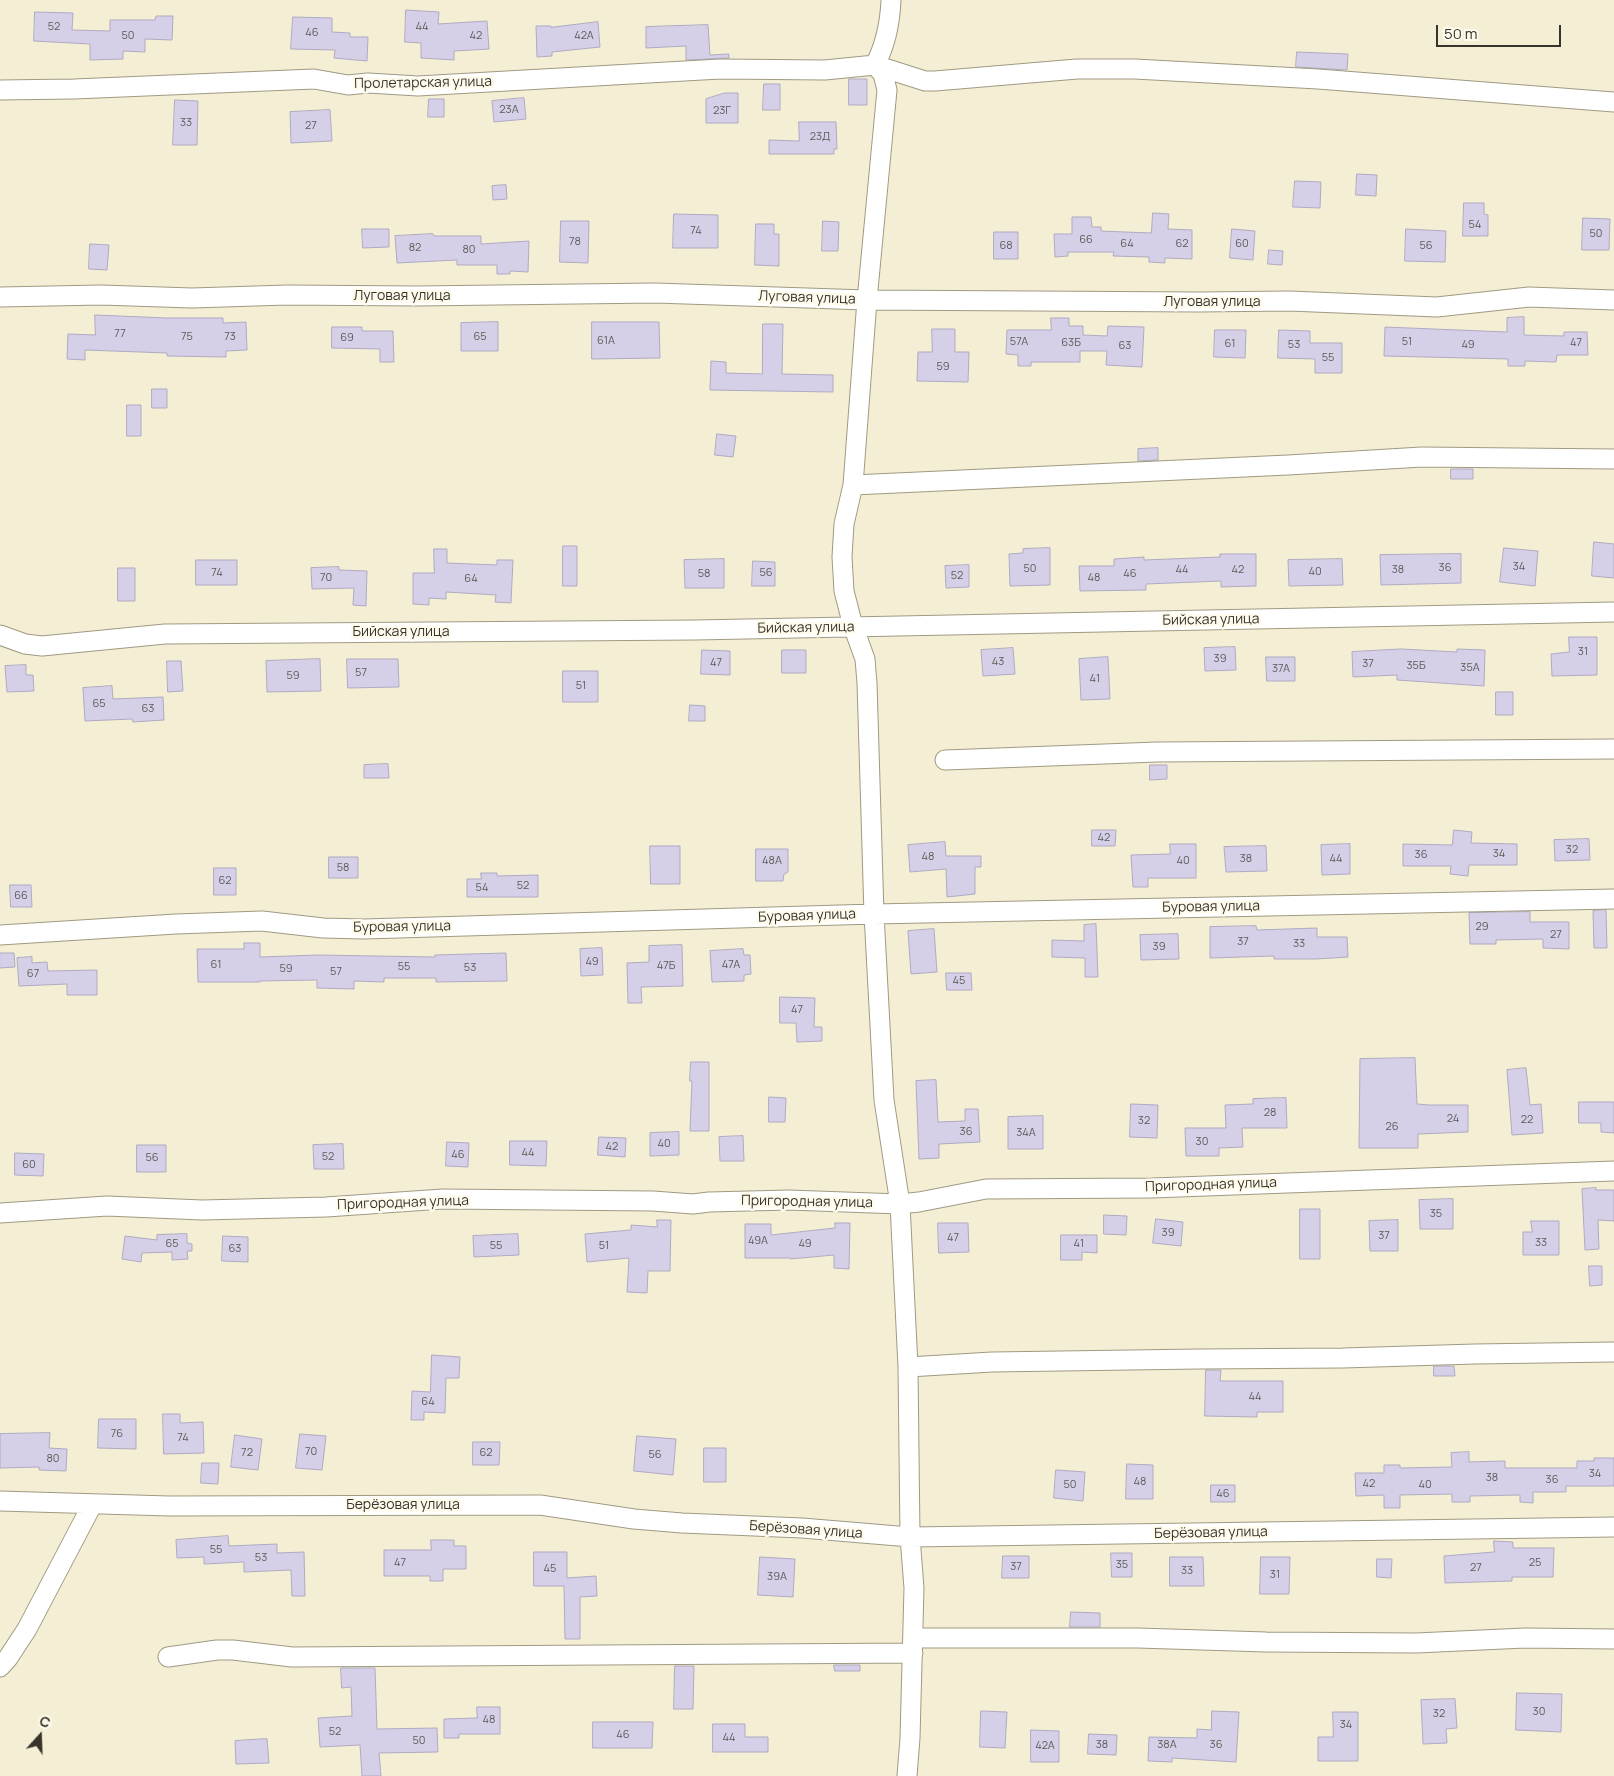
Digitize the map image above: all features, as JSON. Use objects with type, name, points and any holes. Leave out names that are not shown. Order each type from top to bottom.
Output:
[{"type":"street","points":[[876,66],[888,34],[891,0]]},
{"type":"street","points":[[876,66],[925,81],[1077,68],[1135,69],[1318,79],[1614,102]]},
{"type":"street","points":[[876,66],[883,74],[887,90],[867,300],[853,485],[844,524],[842,557],[844,591],[853,626],[865,659],[874,914],[884,1100],[900,1204],[908,1367],[910,1537],[914,1588],[907,1776]]},
{"type":"street","name":"Пролетарская улица","points":[[0,90],[74,89],[314,79],[348,85],[418,86],[720,69],[825,70],[876,66]]},
{"type":"street","name":"Луговая улица","points":[[0,297],[101,295],[192,298],[287,295],[418,296],[655,293],[867,300],[1289,301],[1437,307],[1529,297],[1614,300]]},
{"type":"street","points":[[853,485],[1422,457],[1614,459]]},
{"type":"street","name":"Бийская улица","points":[[0,635],[25,644],[42,646],[164,634],[685,630],[1614,612]]},
{"type":"street","points":[[945,760],[1157,752],[1614,749]]},
{"type":"street","name":"Буровая улица","points":[[0,935],[176,924],[262,921],[323,928],[364,929],[874,914],[1614,899]]},
{"type":"street","name":"Пригородная улица","points":[[0,1213],[107,1206],[202,1210],[326,1207],[443,1199],[653,1201],[692,1204],[789,1200],[900,1204],[986,1189],[1152,1188],[1614,1171]]},
{"type":"street","points":[[908,1367],[992,1362],[1209,1358],[1343,1358],[1614,1352]]},
{"type":"street","name":"Берёзовая улица","points":[[0,1501],[92,1505],[540,1505],[634,1519],[802,1528],[910,1537],[1614,1527]]},
{"type":"street","points":[[0,1667],[27,1629],[92,1505]]},
{"type":"street","points":[[168,1657],[217,1650],[292,1657],[913,1645],[1138,1638],[1266,1642],[1396,1643],[1525,1638],[1614,1639]]},
{"type":"building","points":[[406,10],[439,12],[438,24],[487,21],[489,49],[454,51],[454,60],[421,58],[421,43],[405,42]]},
{"type":"building","points":[[35,12],[73,13],[72,30],[110,31],[110,20],[155,20],[156,16],[173,16],[172,40],[145,39],[145,52],[123,51],[123,59],[90,60],[90,44],[34,41]]},
{"type":"building","points":[[293,17],[332,18],[332,32],[350,33],[350,37],[368,37],[367,61],[334,58],[335,50],[291,49]]},
{"type":"building","points":[[598,22],[600,47],[552,52],[552,56],[537,57],[536,26],[551,27]]},
{"type":"building","points":[[708,25],[710,55],[729,54],[729,58],[686,60],[686,46],[646,48],[646,27]]},
{"type":"building","points":[[1297,52],[1348,54],[1347,70],[1296,67]]},
{"type":"building","points":[[849,79],[867,79],[867,105],[849,105]]},
{"type":"building","points":[[764,84],[780,84],[780,110],[763,110]]},
{"type":"building","points":[[725,93],[738,93],[738,123],[706,123],[706,99]]},
{"type":"building","points":[[524,98],[526,119],[494,122],[492,101]]},
{"type":"building","points":[[429,99],[444,99],[444,117],[428,117]]},
{"type":"building","points":[[175,100],[198,101],[197,145],[173,145]]},
{"type":"building","points":[[330,110],[332,141],[291,143],[290,112]]},
{"type":"building","points":[[799,122],[836,122],[837,149],[834,149],[834,154],[769,154],[769,140],[799,141]]},
{"type":"building","points":[[1357,174],[1377,175],[1376,196],[1356,195]]},
{"type":"building","points":[[1295,181],[1321,182],[1320,208],[1293,207]]},
{"type":"building","points":[[506,185],[507,199],[493,200],[492,186]]},
{"type":"building","points":[[1464,203],[1484,203],[1484,214],[1488,215],[1488,236],[1463,236]]},
{"type":"building","points":[[1153,213],[1169,214],[1168,229],[1192,230],[1192,259],[1165,258],[1165,263],[1149,262],[1149,257],[1113,256],[1114,252],[1068,252],[1068,256],[1055,257],[1054,234],[1072,234],[1072,217],[1091,217],[1092,227],[1101,227],[1101,231],[1151,233]]},
{"type":"building","points":[[674,214],[718,215],[718,248],[673,248]]},
{"type":"building","points":[[1583,218],[1610,219],[1609,250],[1582,250]]},
{"type":"building","points":[[561,221],[589,221],[588,263],[560,262]]},
{"type":"building","points":[[823,221],[839,222],[838,251],[822,251]]},
{"type":"building","points":[[756,224],[774,224],[774,234],[779,234],[779,266],[755,265]]},
{"type":"building","points":[[362,229],[389,229],[389,247],[363,248]]},
{"type":"building","points":[[1232,229],[1255,231],[1253,260],[1230,258]]},
{"type":"building","points":[[1406,229],[1446,231],[1445,262],[1405,261]]},
{"type":"building","points":[[994,232],[1018,232],[1018,259],[994,259]]},
{"type":"building","points":[[433,234],[434,236],[481,236],[481,244],[529,241],[528,272],[510,271],[510,274],[497,274],[497,265],[457,265],[457,260],[397,263],[395,236]]},
{"type":"building","points":[[90,244],[109,245],[107,270],[89,269]]},
{"type":"building","points":[[1269,250],[1283,251],[1282,265],[1268,264]]},
{"type":"building","points":[[95,315],[223,318],[223,323],[246,322],[247,350],[226,351],[226,357],[167,356],[167,353],[85,350],[85,360],[67,359],[68,334],[95,335]]},
{"type":"building","points":[[1524,317],[1524,335],[1564,336],[1564,332],[1587,332],[1588,355],[1557,355],[1556,362],[1525,361],[1525,366],[1508,366],[1508,359],[1384,356],[1385,327],[1507,332],[1507,318]]},
{"type":"building","points":[[1051,318],[1069,318],[1069,326],[1083,326],[1083,335],[1107,336],[1108,326],[1144,327],[1142,367],[1106,365],[1107,351],[1080,351],[1080,362],[1031,362],[1031,366],[1018,366],[1018,355],[1006,354],[1007,330],[1051,330]]},
{"type":"building","points":[[498,322],[498,351],[461,351],[461,323]]},
{"type":"building","points":[[592,322],[659,322],[660,358],[592,359]]},
{"type":"building","points":[[763,324],[783,324],[782,374],[833,375],[833,392],[710,390],[711,361],[726,362],[726,373],[762,374]]},
{"type":"building","points":[[332,327],[362,327],[362,331],[393,331],[394,362],[380,362],[380,349],[332,348]]},
{"type":"building","points":[[932,329],[955,329],[955,352],[969,352],[968,382],[917,381],[918,352],[932,352]]},
{"type":"building","points":[[1215,330],[1246,330],[1245,358],[1214,357]]},
{"type":"building","points":[[1279,330],[1310,331],[1310,343],[1342,343],[1342,373],[1315,373],[1315,359],[1278,358]]},
{"type":"building","points":[[152,389],[167,389],[167,408],[152,408]]},
{"type":"building","points":[[127,405],[141,405],[141,436],[127,436]]},
{"type":"building","points":[[717,434],[736,436],[733,457],[715,455]]},
{"type":"building","points":[[1158,448],[1158,460],[1138,461],[1138,449]]},
{"type":"building","points":[[1451,469],[1473,469],[1473,479],[1451,479]]},
{"type":"building","points":[[1594,542],[1614,544],[1614,578],[1592,576]]},
{"type":"building","points":[[563,546],[577,546],[577,586],[563,586]]},
{"type":"building","points":[[1050,548],[1050,585],[1010,586],[1009,554],[1023,553],[1023,549]]},
{"type":"building","points":[[1504,548],[1538,551],[1535,586],[1500,582]]},
{"type":"building","points":[[434,549],[447,549],[447,563],[497,565],[497,560],[513,560],[511,603],[495,602],[496,595],[446,592],[446,599],[429,598],[429,605],[413,604],[413,573],[434,573]]},
{"type":"building","points":[[1220,554],[1256,554],[1256,586],[1221,587],[1221,581],[1146,584],[1146,590],[1080,591],[1079,566],[1114,566],[1114,559],[1144,557],[1144,560],[1220,557]]},
{"type":"building","points":[[1461,554],[1461,583],[1381,585],[1380,555]]},
{"type":"building","points":[[724,559],[724,588],[685,588],[684,560]]},
{"type":"building","points":[[1342,559],[1343,585],[1289,586],[1288,560]]},
{"type":"building","points":[[196,560],[237,560],[237,585],[196,585]]},
{"type":"building","points":[[753,561],[775,562],[775,586],[752,586]]},
{"type":"building","points":[[969,565],[969,587],[946,588],[945,566]]},
{"type":"building","points":[[339,567],[339,570],[367,571],[366,606],[353,605],[354,588],[312,589],[311,568]]},
{"type":"building","points":[[118,568],[135,568],[135,601],[118,601]]},
{"type":"building","points":[[1569,637],[1597,637],[1597,675],[1552,676],[1551,654],[1569,652]]},
{"type":"building","points":[[1235,647],[1236,670],[1205,671],[1204,648]]},
{"type":"building","points":[[1013,648],[1015,674],[983,676],[981,650]]},
{"type":"building","points":[[1401,649],[1457,652],[1457,649],[1485,650],[1484,686],[1397,680],[1397,675],[1353,677],[1352,652]]},
{"type":"building","points":[[702,650],[730,651],[730,675],[701,674]]},
{"type":"building","points":[[782,650],[806,650],[806,673],[782,673]]},
{"type":"building","points":[[1108,657],[1110,699],[1081,700],[1079,659]]},
{"type":"building","points":[[1266,657],[1295,657],[1295,681],[1267,681]]},
{"type":"building","points":[[320,659],[321,691],[267,692],[266,661]]},
{"type":"building","points":[[347,659],[398,659],[399,687],[348,688]]},
{"type":"building","points":[[167,661],[181,661],[183,691],[168,692]]},
{"type":"building","points":[[26,665],[26,675],[33,675],[34,691],[7,692],[5,666]]},
{"type":"building","points":[[563,671],[598,671],[598,702],[563,702]]},
{"type":"building","points":[[112,686],[113,699],[163,697],[164,720],[133,722],[132,719],[85,721],[83,688]]},
{"type":"building","points":[[1496,692],[1513,692],[1513,715],[1496,715]]},
{"type":"building","points":[[690,705],[705,706],[705,721],[689,721]]},
{"type":"building","points":[[388,764],[389,778],[364,778],[364,765]]},
{"type":"building","points":[[1150,765],[1167,765],[1167,779],[1150,780]]},
{"type":"building","points":[[1092,830],[1116,830],[1115,846],[1092,846]]},
{"type":"building","points":[[1454,830],[1472,832],[1471,843],[1517,844],[1517,865],[1469,865],[1468,876],[1450,874],[1451,866],[1403,866],[1403,844],[1452,845]]},
{"type":"building","points":[[1589,839],[1590,860],[1555,861],[1554,840]]},
{"type":"building","points":[[945,842],[946,856],[981,856],[981,867],[975,867],[975,894],[947,897],[946,869],[910,872],[908,845]]},
{"type":"building","points":[[1170,844],[1196,844],[1196,878],[1148,878],[1148,887],[1133,887],[1131,855],[1170,854]]},
{"type":"building","points":[[1350,844],[1350,874],[1322,875],[1321,845]]},
{"type":"building","points":[[650,846],[680,846],[680,884],[651,884]]},
{"type":"building","points":[[1266,846],[1267,871],[1226,872],[1224,847]]},
{"type":"building","points":[[756,849],[788,849],[788,872],[784,874],[783,881],[756,881]]},
{"type":"building","points":[[329,857],[358,857],[358,878],[329,878]]},
{"type":"building","points":[[214,868],[236,868],[236,895],[214,895]]},
{"type":"building","points":[[481,873],[497,873],[497,876],[538,875],[538,897],[467,897],[467,879],[481,879]]},
{"type":"building","points":[[10,885],[31,885],[32,907],[11,907]]},
{"type":"building","points":[[1606,910],[1607,948],[1594,948],[1593,911]]},
{"type":"building","points":[[1530,912],[1530,922],[1569,922],[1569,949],[1543,948],[1543,939],[1496,940],[1496,944],[1470,944],[1469,913]]},
{"type":"building","points":[[1096,924],[1098,977],[1085,977],[1085,958],[1052,957],[1052,940],[1084,941],[1084,925]]},
{"type":"building","points":[[1256,926],[1257,930],[1317,928],[1317,937],[1347,937],[1348,957],[1316,959],[1274,959],[1274,956],[1210,958],[1210,927]]},
{"type":"building","points":[[934,929],[937,972],[911,974],[908,931]]},
{"type":"building","points":[[1178,934],[1179,959],[1141,960],[1140,935]]},
{"type":"building","points":[[244,943],[260,943],[260,957],[318,955],[435,957],[435,955],[506,953],[507,981],[436,982],[436,978],[384,978],[384,982],[354,981],[354,989],[317,988],[317,980],[198,982],[197,949],[244,949]]},
{"type":"building","points":[[682,945],[683,986],[641,987],[642,1003],[628,1003],[627,963],[649,962],[649,946]]},
{"type":"building","points":[[602,948],[603,975],[581,976],[580,949]]},
{"type":"building","points":[[743,949],[744,955],[750,955],[751,974],[744,975],[744,981],[712,982],[710,951]]},
{"type":"building","points":[[0,953],[14,953],[15,967],[0,968]]},
{"type":"building","points":[[32,957],[32,963],[47,962],[48,971],[97,970],[97,995],[67,995],[67,984],[19,986],[17,958]]},
{"type":"building","points":[[946,973],[971,973],[972,990],[947,990]]},
{"type":"building","points":[[780,997],[815,998],[814,1027],[822,1027],[822,1041],[797,1042],[796,1023],[780,1023]]},
{"type":"building","points":[[1415,1058],[1417,1104],[1468,1105],[1468,1132],[1418,1134],[1418,1148],[1359,1148],[1360,1059]]},
{"type":"building","points":[[691,1062],[709,1062],[709,1131],[690,1131]]},
{"type":"building","points":[[1526,1068],[1530,1105],[1541,1104],[1543,1133],[1512,1135],[1507,1070]]},
{"type":"building","points":[[936,1080],[938,1122],[965,1121],[965,1109],[978,1109],[980,1142],[939,1144],[939,1158],[919,1159],[916,1081]]},
{"type":"building","points":[[769,1097],[786,1098],[785,1122],[769,1122]]},
{"type":"building","points":[[1286,1098],[1287,1128],[1242,1128],[1243,1147],[1219,1148],[1219,1156],[1186,1156],[1185,1128],[1226,1128],[1225,1105],[1253,1104],[1253,1099]]},
{"type":"building","points":[[1579,1102],[1614,1102],[1614,1133],[1601,1132],[1601,1123],[1579,1123]]},
{"type":"building","points":[[1131,1104],[1158,1105],[1157,1138],[1130,1137]]},
{"type":"building","points":[[1043,1116],[1043,1149],[1008,1149],[1008,1117]]},
{"type":"building","points":[[679,1132],[679,1155],[650,1156],[650,1133]]},
{"type":"building","points":[[743,1136],[744,1161],[720,1161],[719,1137]]},
{"type":"building","points":[[599,1137],[626,1138],[625,1157],[598,1155]]},
{"type":"building","points":[[510,1141],[547,1141],[546,1166],[510,1165]]},
{"type":"building","points":[[447,1142],[469,1143],[468,1167],[446,1166]]},
{"type":"building","points":[[343,1144],[344,1169],[314,1169],[313,1145]]},
{"type":"building","points":[[137,1145],[166,1145],[166,1172],[137,1172]]},
{"type":"building","points":[[15,1153],[44,1154],[43,1176],[15,1175]]},
{"type":"building","points":[[1596,1188],[1596,1190],[1614,1190],[1614,1221],[1598,1220],[1599,1249],[1585,1250],[1582,1189]]},
{"type":"building","points":[[1453,1199],[1453,1229],[1420,1229],[1419,1200]]},
{"type":"building","points":[[1300,1209],[1320,1209],[1320,1259],[1300,1259]]},
{"type":"building","points":[[1104,1215],[1127,1216],[1126,1235],[1104,1234]]},
{"type":"building","points":[[1156,1219],[1183,1222],[1181,1246],[1153,1243]]},
{"type":"building","points":[[657,1220],[671,1220],[670,1271],[648,1271],[647,1293],[627,1292],[629,1258],[587,1262],[585,1234],[631,1230],[631,1225],[657,1227]]},
{"type":"building","points":[[1398,1220],[1398,1251],[1370,1251],[1369,1221]]},
{"type":"building","points":[[1531,1221],[1559,1221],[1559,1255],[1523,1255],[1523,1232],[1532,1232]]},
{"type":"building","points":[[835,1223],[850,1223],[849,1269],[834,1268],[834,1255],[790,1259],[745,1258],[745,1224],[771,1224],[771,1235],[835,1228]]},
{"type":"building","points":[[938,1223],[968,1223],[969,1252],[939,1253]]},
{"type":"building","points":[[187,1234],[187,1243],[192,1244],[192,1251],[187,1251],[188,1259],[172,1260],[172,1252],[142,1253],[141,1262],[122,1259],[125,1236],[157,1240],[157,1235]]},
{"type":"building","points":[[518,1234],[519,1255],[474,1257],[473,1236]]},
{"type":"building","points":[[1061,1235],[1097,1235],[1097,1253],[1082,1252],[1082,1260],[1061,1260]]},
{"type":"building","points":[[223,1236],[248,1237],[248,1262],[222,1261]]},
{"type":"building","points":[[1589,1266],[1602,1266],[1602,1285],[1590,1286]]},
{"type":"building","points":[[432,1355],[460,1357],[459,1378],[446,1378],[445,1413],[424,1412],[424,1420],[411,1420],[412,1391],[430,1392]]},
{"type":"building","points":[[1434,1366],[1454,1366],[1455,1376],[1434,1376]]},
{"type":"building","points":[[1206,1370],[1221,1370],[1220,1381],[1283,1381],[1283,1412],[1257,1412],[1257,1417],[1205,1416]]},
{"type":"building","points":[[163,1414],[180,1414],[180,1423],[203,1422],[204,1453],[164,1454]]},
{"type":"building","points":[[99,1419],[136,1419],[136,1449],[98,1448]]},
{"type":"building","points":[[50,1433],[49,1448],[67,1449],[66,1471],[39,1470],[39,1467],[0,1468],[0,1434]]},
{"type":"building","points":[[300,1434],[326,1436],[322,1470],[296,1468]]},
{"type":"building","points":[[235,1435],[262,1439],[258,1470],[231,1467]]},
{"type":"building","points":[[637,1436],[676,1439],[673,1475],[634,1471]]},
{"type":"building","points":[[473,1442],[500,1442],[499,1465],[473,1465]]},
{"type":"building","points":[[704,1448],[726,1448],[726,1482],[704,1482]]},
{"type":"building","points":[[1469,1452],[1469,1462],[1505,1461],[1505,1468],[1577,1468],[1577,1461],[1594,1461],[1594,1458],[1614,1458],[1614,1486],[1566,1486],[1566,1492],[1533,1492],[1533,1503],[1520,1502],[1520,1495],[1470,1496],[1470,1502],[1452,1502],[1452,1494],[1400,1495],[1400,1508],[1384,1508],[1384,1495],[1356,1496],[1355,1473],[1384,1473],[1384,1465],[1400,1465],[1400,1468],[1452,1467],[1451,1453]]},
{"type":"building","points":[[202,1463],[219,1463],[218,1484],[201,1483]]},
{"type":"building","points":[[1127,1464],[1153,1465],[1153,1499],[1126,1499]]},
{"type":"building","points":[[1056,1470],[1085,1472],[1083,1501],[1054,1498]]},
{"type":"building","points":[[1211,1485],[1235,1485],[1235,1502],[1211,1502]]},
{"type":"building","points":[[228,1536],[229,1546],[277,1544],[277,1553],[304,1552],[305,1596],[292,1596],[291,1570],[244,1572],[244,1562],[204,1564],[204,1557],[177,1558],[176,1540]]},
{"type":"building","points":[[431,1540],[454,1540],[454,1546],[466,1546],[466,1569],[443,1569],[443,1581],[430,1581],[430,1576],[384,1576],[384,1550],[431,1550]]},
{"type":"building","points":[[1494,1541],[1513,1542],[1513,1548],[1554,1548],[1553,1577],[1512,1577],[1512,1581],[1445,1583],[1444,1556],[1494,1552]]},
{"type":"building","points":[[534,1552],[567,1552],[567,1578],[596,1576],[597,1596],[580,1597],[580,1639],[565,1639],[564,1586],[534,1586]]},
{"type":"building","points":[[1111,1553],[1132,1553],[1132,1577],[1112,1577]]},
{"type":"building","points":[[1003,1556],[1029,1556],[1029,1578],[1002,1578]]},
{"type":"building","points":[[760,1557],[795,1559],[793,1597],[758,1595]]},
{"type":"building","points":[[1170,1557],[1203,1557],[1204,1586],[1170,1586]]},
{"type":"building","points":[[1261,1557],[1290,1557],[1289,1594],[1260,1594]]},
{"type":"building","points":[[1377,1559],[1392,1559],[1391,1578],[1377,1577]]},
{"type":"building","points":[[1071,1612],[1100,1613],[1100,1627],[1070,1627]]},
{"type":"building","points":[[834,1665],[860,1665],[860,1671],[835,1671]]},
{"type":"building","points":[[675,1666],[694,1666],[693,1709],[674,1709]]},
{"type":"building","points":[[341,1668],[375,1668],[377,1729],[437,1728],[438,1752],[379,1753],[381,1776],[362,1776],[360,1745],[320,1747],[318,1718],[352,1716],[351,1687],[342,1688]]},
{"type":"building","points":[[1517,1693],[1562,1694],[1561,1732],[1516,1730]]},
{"type":"building","points":[[1455,1699],[1457,1728],[1446,1729],[1447,1743],[1423,1744],[1421,1700]]},
{"type":"building","points":[[477,1707],[500,1707],[500,1734],[459,1734],[459,1738],[444,1738],[444,1719],[477,1718]]},
{"type":"building","points":[[981,1711],[1007,1712],[1005,1748],[980,1747]]},
{"type":"building","points":[[1212,1711],[1239,1712],[1236,1762],[1172,1758],[1172,1762],[1148,1761],[1149,1737],[1197,1738],[1197,1729],[1211,1730]]},
{"type":"building","points":[[1333,1712],[1358,1712],[1358,1761],[1318,1761],[1318,1737],[1333,1737]]},
{"type":"building","points":[[593,1722],[653,1722],[652,1748],[593,1748]]},
{"type":"building","points":[[713,1724],[745,1724],[745,1737],[768,1737],[768,1752],[713,1752]]},
{"type":"building","points":[[1031,1730],[1059,1731],[1059,1762],[1031,1762]]},
{"type":"building","points":[[1089,1734],[1117,1735],[1116,1755],[1088,1754]]},
{"type":"building","points":[[267,1739],[269,1763],[236,1764],[235,1741]]}]
